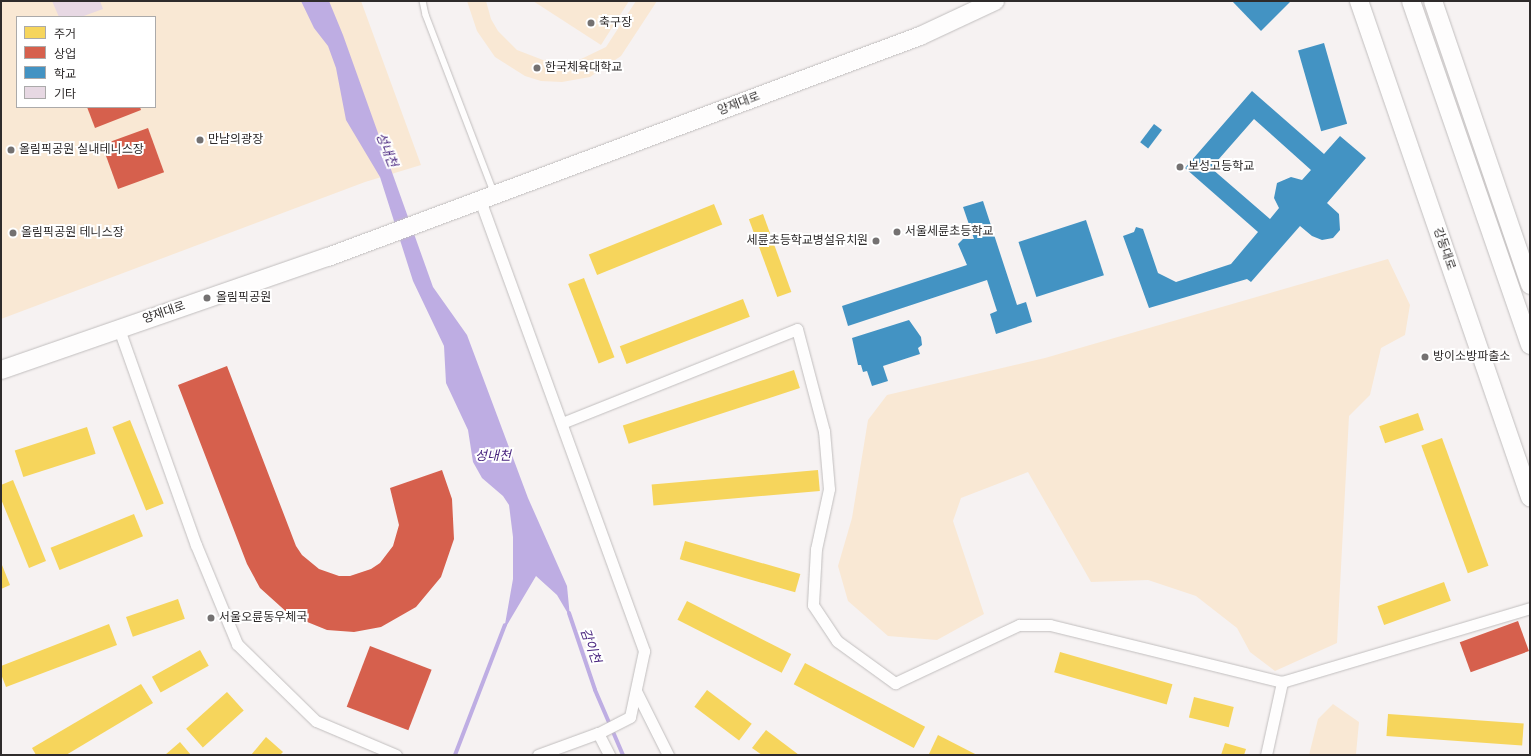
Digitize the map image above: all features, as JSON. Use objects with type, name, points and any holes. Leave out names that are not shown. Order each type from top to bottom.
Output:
[{"type":"main road","name":"양재대로","points":[[1,370],[328,257],[920,36],[995,1]]},
{"type":"main road","name":"강동대로","points":[[1359,1],[1530,497]]},
{"type":"main road","points":[[1411,1],[1530,345]]},
{"type":"main road","points":[[1433,1],[1530,285]]},
{"type":"street","points":[[488,197],[562,422],[644,652],[630,718],[598,733],[538,755]]},
{"type":"street","points":[[119,329],[196,545],[237,644],[316,721],[396,755]]},
{"type":"street","points":[[562,422],[797,329],[824,431],[829,489],[816,548],[813,605],[837,641],[895,684],[1019,625],[1050,625],[1282,682],[1530,608]]},
{"type":"street","points":[[1266,755],[1282,682]]},
{"type":"street","points":[[636,691],[668,755]]},
{"type":"street","points":[[598,733],[609,755]]},
{"type":"lane","points":[[423,1],[426,15],[488,197]]},
{"type":"shaded area","points":[[1,1],[361,1],[421,165],[365,182],[1,319]]},
{"type":"shaded area","points":[[467,1],[486,1],[491,19],[498,31],[517,50],[543,60],[568,62],[579,60],[606,47],[636,1],[657,1],[621,56],[590,77],[562,82],[541,81],[525,76],[495,57],[477,31]]},
{"type":"shaded area","name":"축구장","points":[[533,1],[629,1],[601,45]]},
{"type":"shaded area","points":[[1388,259],[1410,305],[1405,335],[1381,348],[1370,395],[1349,416],[1337,643],[1275,671],[1250,652],[1237,628],[1196,596],[1148,580],[1091,582],[1028,472],[961,498],[953,521],[984,614],[937,640],[888,636],[848,601],[838,566],[852,518],[868,420],[887,395],[1045,358]]},
{"type":"shaded area","points":[[1333,704],[1359,722],[1356,754],[1366,755],[1309,755],[1318,719]]},
{"type":"water","name":"성내천","points":[[301,1],[329,1],[343,35],[433,287],[467,335],[528,498],[567,586],[570,617],[557,595],[536,576],[504,630],[513,579],[513,537],[509,505],[503,496],[482,478],[473,462],[468,430],[446,383],[444,346],[413,281],[380,177],[346,120],[336,68],[328,46],[314,28]]},
{"type":"building: 주거","points":[[714,204],[722,224],[597,275],[589,255]]},
{"type":"building: 주거","points":[[763,214],[791,292],[777,297],[749,219]]},
{"type":"building: 주거","points":[[584,278],[614,357],[599,363],[568,284]]},
{"type":"building: 주거","points":[[743,299],[750,317],[627,364],[620,346]]},
{"type":"building: 주거","points":[[794,370],[800,388],[629,444],[623,426]]},
{"type":"building: 주거","points":[[1418,413],[1424,430],[1385,443],[1379,426]]},
{"type":"building: 주거","points":[[130,420],[164,503],[146,511],[112,427]]},
{"type":"building: 주거","points":[[87,427],[96,454],[23,477],[15,450]]},
{"type":"building: 주거","points":[[1442,438],[1489,566],[1468,573],[1421,446]]},
{"type":"building: 주거","points":[[818,470],[820,491],[653,505],[652,485]]},
{"type":"building: 주거","points":[[13,480],[46,561],[29,568],[1,499],[1,485]]},
{"type":"building: 주거","points":[[134,514],[143,536],[60,570],[51,548]]},
{"type":"building: 주거","points":[[685,541],[800,574],[795,592],[680,559]]},
{"type":"building: 주거","points":[[2,565],[10,585],[1,589],[1,566]]},
{"type":"building: 주거","points":[[1444,582],[1451,601],[1384,625],[1377,606]]},
{"type":"building: 주거","points":[[178,599],[185,619],[133,637],[126,617]]},
{"type":"building: 주거","points":[[687,601],[791,654],[782,673],[677,620]]},
{"type":"building: 주거","points":[[109,624],[117,645],[6,687],[1,674],[1,666]]},
{"type":"building: 주거","points":[[200,650],[209,666],[161,692],[152,677]]},
{"type":"building: 주거","points":[[1060,652],[1172,684],[1167,704],[1054,672]]},
{"type":"building: 주거","points":[[805,663],[925,727],[914,748],[794,684]]},
{"type":"building: 주거","points":[[141,684],[153,703],[66,755],[36,755],[32,748]]},
{"type":"building: 주거","points":[[707,690],[752,724],[739,740],[694,707]]},
{"type":"building: 주거","points":[[227,692],[244,711],[203,747],[186,729]]},
{"type":"building: 주거","points":[[1194,697],[1234,707],[1229,727],[1189,717]]},
{"type":"building: 주거","points":[[1388,714],[1524,723],[1522,745],[1386,736]]},
{"type":"building: 주거","points":[[766,730],[799,755],[762,755],[752,748]]},
{"type":"building: 주거","points":[[938,735],[977,755],[929,754]]},
{"type":"building: 주거","points":[[266,737],[283,752],[280,755],[251,755]]},
{"type":"building: 주거","points":[[180,742],[191,755],[165,755]]},
{"type":"building: 주거","points":[[1225,743],[1246,749],[1244,755],[1221,755]]},
{"type":"building: 상업","points":[[87,108],[140,108],[141,110],[95,128]]},
{"type":"building: 상업","points":[[148,128],[164,172],[118,189],[102,145]]},
{"type":"building: 상업","points":[[227,366],[296,546],[302,555],[319,569],[339,576],[350,576],[371,569],[380,563],[393,546],[399,525],[390,488],[442,470],[452,499],[454,539],[441,577],[416,607],[381,627],[354,632],[327,630],[290,615],[260,588],[247,564],[178,385]]},
{"type":"building: 상업","points":[[1518,621],[1529,651],[1471,672],[1460,642]]},
{"type":"building: 상업","points":[[370,646],[432,670],[408,730],[347,707]]},
{"type":"building: 학교","points":[[1232,1],[1291,1],[1261,31]]},
{"type":"building: 학교","points":[[1324,43],[1347,124],[1321,131],[1298,50]]},
{"type":"building: 학교","points":[[1252,91],[1324,154],[1340,136],[1366,158],[1327,203],[1339,214],[1340,230],[1333,238],[1322,240],[1312,236],[1300,226],[1251,282],[1247,279],[1149,308],[1123,236],[1134,232],[1136,227],[1143,229],[1158,273],[1176,282],[1231,264],[1258,232],[1185,168]],"holes":[[[1254,119],[1311,170],[1302,180],[1291,177],[1277,183],[1274,198],[1279,208],[1270,219],[1211,168]]]},
{"type":"building: 학교","points":[[1154,124],[1162,130],[1148,148],[1140,142]]},
{"type":"building: 학교","points":[[983,201],[1017,305],[1026,302],[1032,322],[996,334],[990,314],[997,311],[987,280],[848,326],[842,306],[967,265],[958,244],[963,239],[974,239],[963,207]]},
{"type":"building: 학교","points":[[1086,220],[1104,275],[1036,297],[1018,242]]},
{"type":"building: 학교","points":[[909,320],[921,337],[922,345],[918,348],[920,354],[883,366],[888,381],[872,386],[867,371],[863,372],[861,365],[858,365],[852,338]]},
{"type":"building: 기타","points":[[52,1],[100,1],[103,9],[84,16],[59,16]]},
{"type":"waterway","name":"감이천","points":[[569,613],[595,690],[623,755]]},
{"type":"waterway","name":"성내천","points":[[455,755],[505,625]]},
{"type":"place","name":"축구장","points":[[591,23]]},
{"type":"place","name":"한국체육대학교","points":[[537,68]]},
{"type":"place","name":"만남의광장","points":[[200,140]]},
{"type":"place","name":"올림픽공원 실내테니스장","points":[[11,150]]},
{"type":"place","name":"보성고등학교","points":[[1180,167]]},
{"type":"place","name":"서울세륜초등학교","points":[[897,232]]},
{"type":"place","name":"올림픽공원 테니스장","points":[[13,233]]},
{"type":"place","name":"세륜초등학교병설유치원","points":[[876,241]]},
{"type":"place","name":"올림픽공원","points":[[207,298]]},
{"type":"place","name":"방이소방파출소","points":[[1425,357]]},
{"type":"place","name":"서울오륜동우체국","points":[[211,618]]}]
